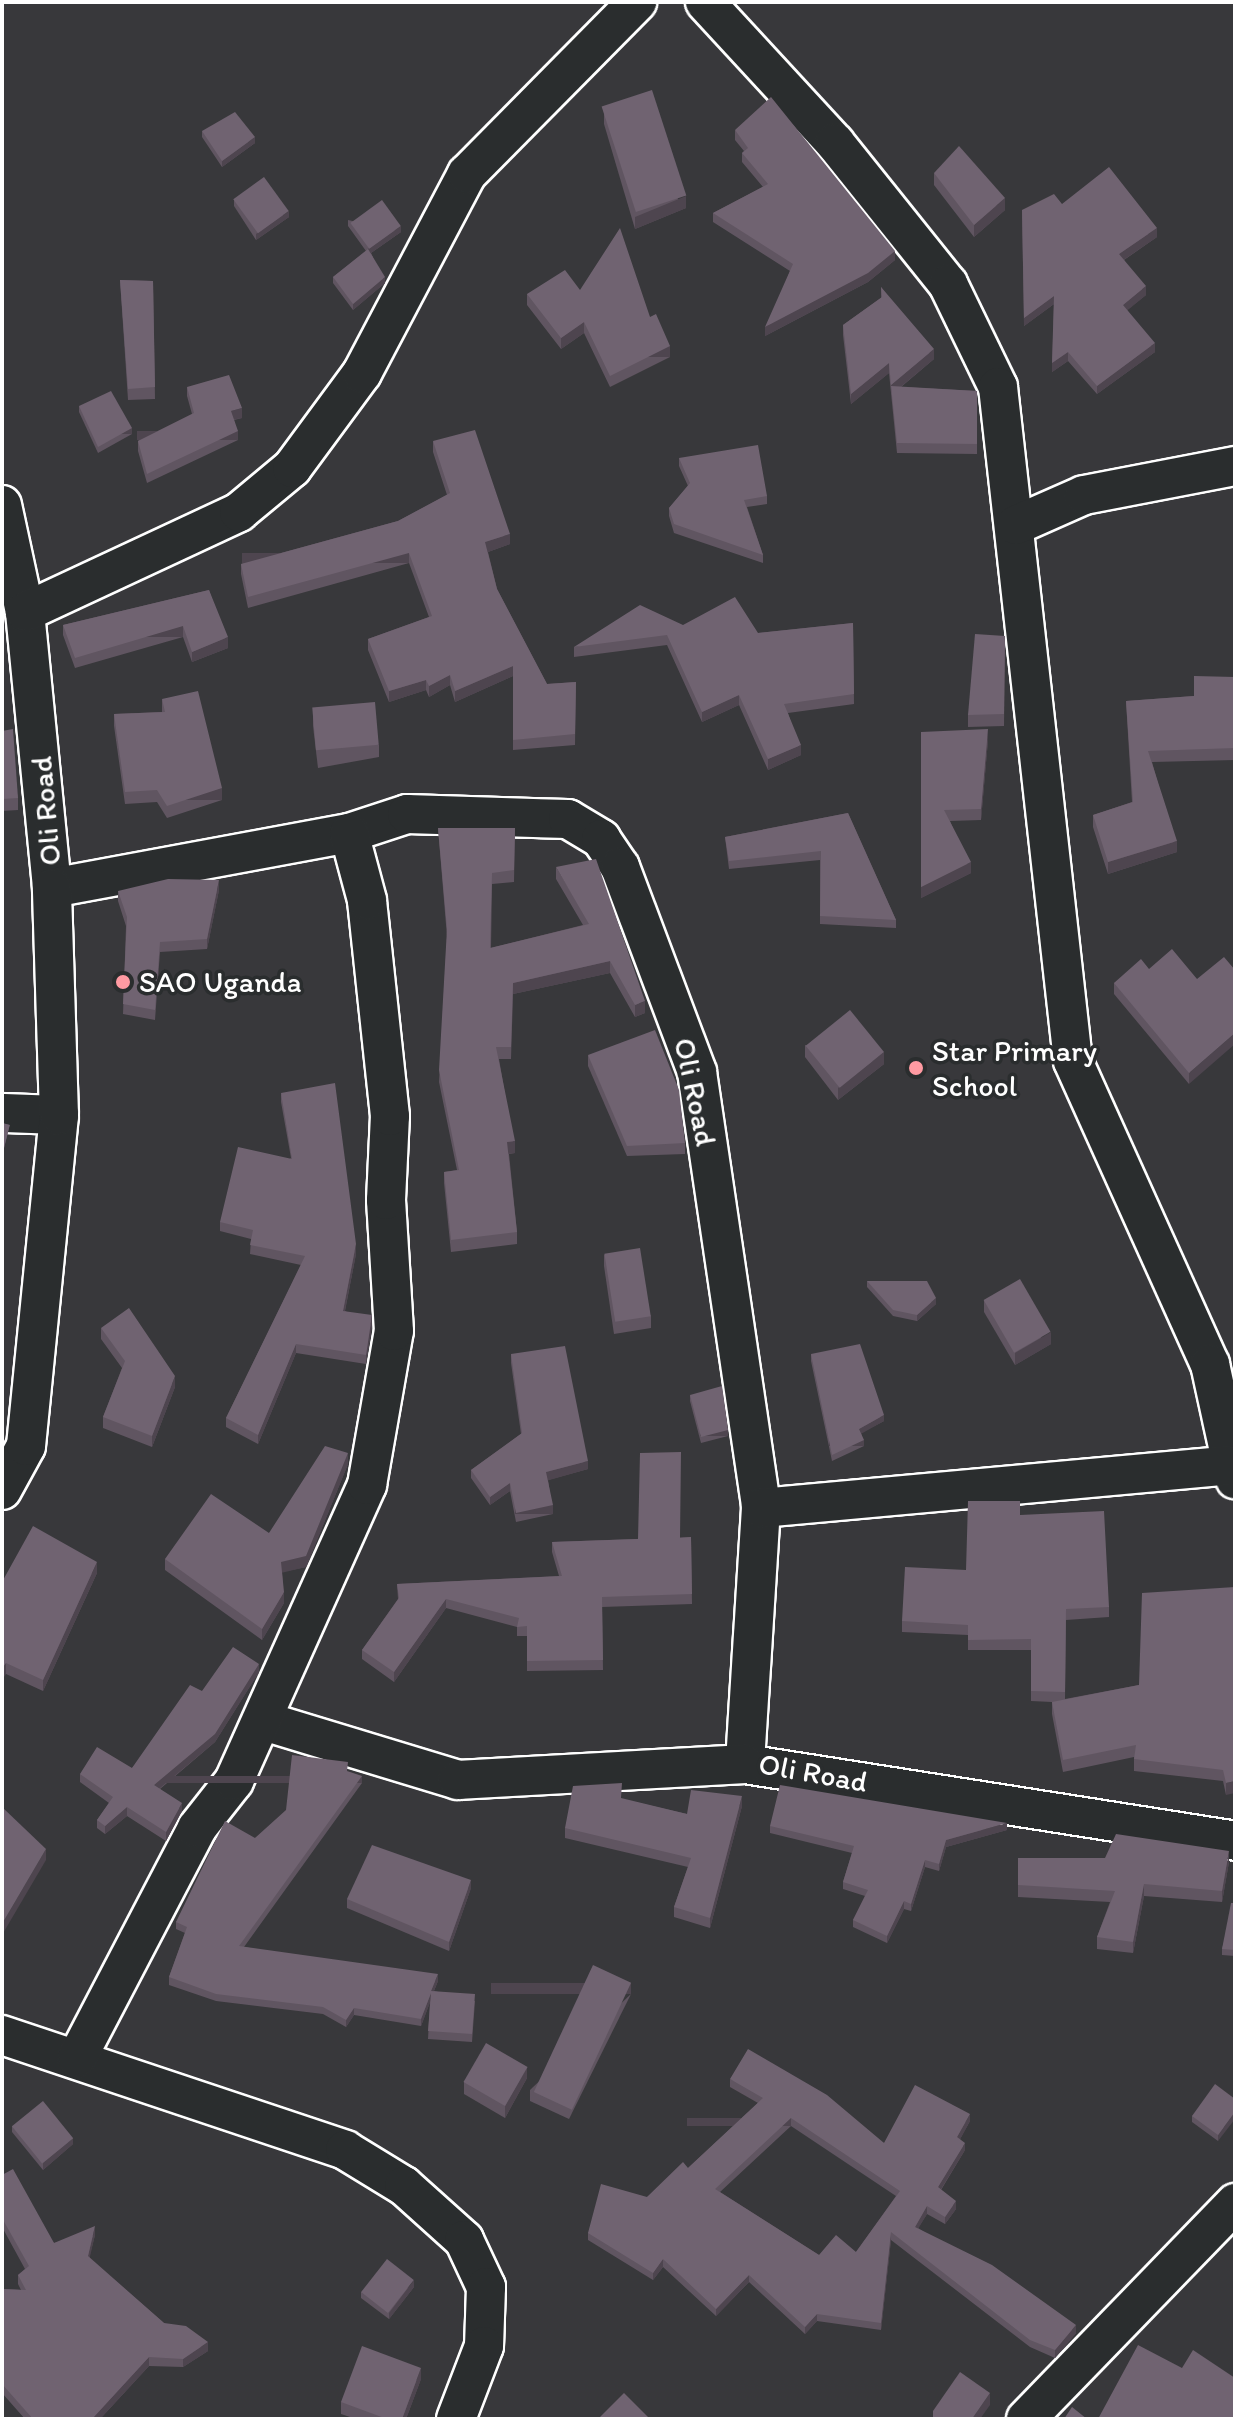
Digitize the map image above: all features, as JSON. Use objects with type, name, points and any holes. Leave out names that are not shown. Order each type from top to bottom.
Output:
[{"type":"street","points":[[2,674],[27,629],[239,512],[292,468],[362,373],[467,174],[637,2]]},
{"type":"street","points":[[705,2],[835,143],[948,284],[998,387],[1016,525],[1073,1061],[1210,1364],[1234,1472],[761,1508]]},
{"type":"street","points":[[1016,525],[1084,495],[1235,466]]},
{"type":"street","name":"Oli Road","points":[[2,505],[27,629],[52,888],[349,833],[407,814],[568,819],[601,839],[620,867],[697,1072],[761,1508],[745,1764],[1235,1841]]},
{"type":"street","points":[[77,2058],[121,1963],[264,1721],[287,1655],[361,1507],[391,1372],[386,1048],[367,900],[349,833]]},
{"type":"street","points":[[2,1490],[26,1446],[59,1115],[52,888]]},
{"type":"street","points":[[2,1113],[59,1115]]},
{"type":"street","points":[[264,1721],[458,1780],[745,1764]]},
{"type":"street","points":[[2,2035],[345,2150],[404,2186],[464,2240],[486,2287],[484,2346],[456,2419]]},
{"type":"street","points":[[1026,2419],[1235,2203]]},
{"type":"building","points":[[652,90],[686,196],[636,212],[602,106]]},
{"type":"building","points":[[771,97],[895,251],[868,273],[765,327],[793,264],[713,213],[768,184],[742,153],[748,148],[735,130]]},
{"type":"building","points":[[235,112],[255,137],[222,161],[202,131]]},
{"type":"building","points":[[959,146],[1005,198],[974,225],[934,173]]},
{"type":"building","points":[[1109,167],[1157,228],[1119,254],[1146,286],[1123,305],[1155,343],[1097,386],[1068,352],[1052,363],[1054,296],[1024,318],[1022,210],[1054,194],[1062,204]]},
{"type":"building","points":[[264,177],[289,211],[258,233],[233,199]]},
{"type":"building","points":[[382,200],[401,226],[369,249],[350,223]]},
{"type":"building","points":[[620,228],[650,317],[656,314],[670,346],[610,376],[584,322],[561,338],[527,294],[565,270],[580,290]]},
{"type":"building","points":[[368,249],[385,277],[353,304],[333,277]]},
{"type":"building","points":[[120,280],[153,281],[155,387],[128,389]]},
{"type":"building","points":[[881,287],[934,349],[891,385],[889,363],[851,394],[843,325],[882,297]]},
{"type":"building","points":[[229,375],[242,408],[231,411],[238,431],[147,474],[138,441],[194,413],[187,387]]},
{"type":"building","points":[[891,386],[977,391],[977,444],[897,443]]},
{"type":"building","points":[[111,391],[132,428],[98,447],[79,406]]},
{"type":"building","points":[[475,430],[510,534],[485,542],[497,589],[547,684],[576,682],[575,734],[513,740],[513,666],[455,691],[450,675],[429,686],[426,680],[389,691],[368,639],[432,616],[409,553],[248,597],[241,564],[398,521],[450,493],[433,441]]},
{"type":"building","points":[[758,445],[767,496],[744,500],[763,555],[674,524],[669,508],[690,483],[679,458]]},
{"type":"building","points":[[209,590],[228,637],[192,652],[183,626],[75,658],[63,625]]},
{"type":"building","points":[[735,597],[758,633],[853,623],[854,694],[784,704],[801,745],[768,759],[739,695],[702,712],[667,635],[574,647],[640,605],[683,625]]},
{"type":"building","points":[[975,634],[1005,636],[1004,714],[968,715]]},
{"type":"building","points":[[1194,676],[1235,677],[1235,748],[1148,751],[1177,841],[1108,862],[1093,815],[1133,802],[1126,701],[1194,696]]},
{"type":"building","points":[[198,691],[222,788],[167,806],[157,790],[125,792],[114,714],[165,712],[162,699]]},
{"type":"building","points":[[375,702],[379,745],[316,750],[312,707]]},
{"type":"building","points":[[13,729],[18,798],[2,799],[2,731]]},
{"type":"building","points":[[988,729],[981,809],[944,810],[971,862],[921,887],[921,732]]},
{"type":"building","points":[[848,813],[896,920],[820,916],[821,851],[729,861],[725,837]]},
{"type":"building","points":[[438,828],[515,828],[514,870],[492,873],[490,948],[589,924],[556,867],[596,859],[645,1001],[635,1005],[610,961],[513,983],[511,1047],[496,1047],[515,1141],[507,1142],[517,1232],[451,1240],[444,1172],[459,1170],[439,1070],[447,929]]},
{"type":"building","points":[[168,879],[219,880],[207,939],[160,942],[155,1010],[123,1004],[127,917],[118,891]]},
{"type":"building","points":[[1172,949],[1197,979],[1224,957],[1235,970],[1235,1033],[1189,1073],[1114,983],[1141,959],[1149,969]]},
{"type":"building","points":[[850,1010],[884,1052],[840,1088],[806,1046]]},
{"type":"building","points":[[655,1030],[679,1090],[685,1143],[627,1146],[588,1055]]},
{"type":"building","points":[[335,1083],[356,1244],[343,1311],[372,1315],[366,1355],[296,1344],[258,1435],[226,1418],[305,1256],[250,1245],[253,1230],[220,1222],[238,1147],[292,1159],[281,1093]]},
{"type":"building","points":[[2,1123],[10,1125],[2,1156]]},
{"type":"building","points":[[640,1248],[651,1316],[615,1322],[604,1254]]},
{"type":"building","points":[[1020,1279],[1050,1332],[1014,1353],[984,1300]]},
{"type":"building","points":[[867,1281],[927,1281],[936,1298],[917,1315],[893,1310]]},
{"type":"building","points":[[129,1308],[175,1376],[152,1436],[103,1417],[125,1361],[101,1328]]},
{"type":"building","points":[[860,1344],[884,1415],[859,1429],[864,1440],[832,1455],[811,1354]]},
{"type":"building","points":[[565,1346],[588,1461],[546,1472],[553,1505],[516,1513],[510,1483],[490,1497],[471,1470],[522,1433],[511,1354]]},
{"type":"building","points":[[722,1386],[728,1430],[701,1437],[690,1395]]},
{"type":"building","points":[[325,1446],[348,1453],[306,1556],[281,1562],[284,1592],[262,1629],[165,1559],[211,1494],[269,1533]]},
{"type":"building","points":[[681,1452],[680,1538],[691,1537],[692,1594],[602,1597],[603,1660],[527,1661],[527,1626],[517,1627],[519,1618],[446,1599],[394,1672],[362,1650],[399,1598],[397,1584],[562,1576],[552,1542],[638,1539],[640,1453]]},
{"type":"building","points":[[968,1501],[1020,1501],[1020,1515],[1104,1511],[1109,1607],[1066,1609],[1065,1692],[1031,1691],[1031,1639],[968,1640],[968,1625],[902,1621],[905,1567],[966,1570]]},
{"type":"building","points":[[33,1526],[97,1562],[43,1680],[6,1663],[2,1669],[2,1582]]},
{"type":"building","points":[[1235,1587],[1235,1781],[1226,1783],[1223,1770],[1134,1759],[1136,1745],[1063,1760],[1052,1702],[1139,1685],[1142,1593]]},
{"type":"building","points":[[233,1647],[259,1664],[215,1734],[154,1785],[182,1803],[166,1832],[127,1807],[105,1826],[97,1820],[113,1797],[80,1774],[97,1747],[132,1768],[190,1685],[202,1691]]},
{"type":"building","points":[[292,1755],[348,1762],[347,1771],[362,1776],[239,1946],[438,1974],[431,1991],[475,1994],[472,2034],[428,2031],[431,1993],[421,2019],[354,2008],[346,2020],[323,2007],[216,1994],[169,1977],[187,1927],[176,1922],[225,1821],[255,1838],[286,1810]]},
{"type":"building","points":[[622,1783],[621,1798],[687,1814],[691,1790],[742,1796],[710,1918],[674,1907],[691,1858],[565,1828],[573,1786]]},
{"type":"building","points":[[780,1785],[1007,1823],[946,1840],[939,1864],[925,1860],[911,1904],[904,1901],[887,1936],[853,1920],[868,1890],[843,1882],[854,1846],[770,1826]]},
{"type":"building","points":[[2,1807],[46,1849],[2,1924]]},
{"type":"building","points":[[1116,1834],[1229,1851],[1222,1891],[1144,1884],[1133,1942],[1097,1937],[1115,1891],[1018,1885],[1018,1858],[1105,1858]]},
{"type":"building","points":[[372,1845],[471,1880],[449,1942],[347,1899]]},
{"type":"building","points":[[1231,1903],[1235,1903],[1235,1950],[1222,1949]]},
{"type":"building","points":[[593,1965],[631,1983],[572,2110],[534,2092]]},
{"type":"building","points":[[486,2043],[528,2067],[505,2106],[464,2082]]},
{"type":"building","points":[[748,2049],[827,2095],[884,2143],[915,2085],[970,2114],[957,2137],[965,2143],[938,2187],[956,2201],[945,2217],[927,2206],[915,2227],[992,2265],[1076,2325],[1055,2350],[1030,2340],[891,2232],[881,2323],[817,2314],[805,2327],[749,2275],[716,2309],[663,2259],[653,2273],[588,2233],[601,2184],[647,2197],[683,2162],[688,2168],[763,2098],[730,2079]],"holes":[[[791,2118],[900,2191],[856,2252],[836,2235],[819,2255],[715,2189]]]},
{"type":"building","points":[[1215,2084],[1235,2099],[1235,2112],[1218,2135],[1192,2116]]},
{"type":"building","points":[[43,2101],[73,2138],[42,2163],[12,2126]]},
{"type":"building","points":[[13,2169],[54,2243],[95,2226],[88,2256],[164,2323],[186,2326],[208,2342],[183,2359],[149,2357],[92,2419],[33,2419],[2,2384],[2,2289],[26,2290],[18,2275],[29,2266],[2,2218],[2,2175]]},
{"type":"building","points":[[387,2259],[414,2280],[388,2313],[361,2292]]},
{"type":"building","points":[[1138,2345],[1182,2368],[1193,2350],[1235,2378],[1234,2419],[1098,2419]]},
{"type":"building","points":[[362,2346],[421,2368],[402,2419],[387,2419],[341,2402]]},
{"type":"building","points":[[960,2372],[990,2393],[972,2419],[933,2419],[933,2411]]},
{"type":"building","points":[[624,2393],[650,2419],[598,2419]]},
{"type":"building","points":[[1072,2407],[1087,2419],[1064,2419]]},
{"type":"place","name":"SAO Uganda","points":[[123,982]]},
{"type":"place","name":"Star Primary School","points":[[916,1068]]}]
